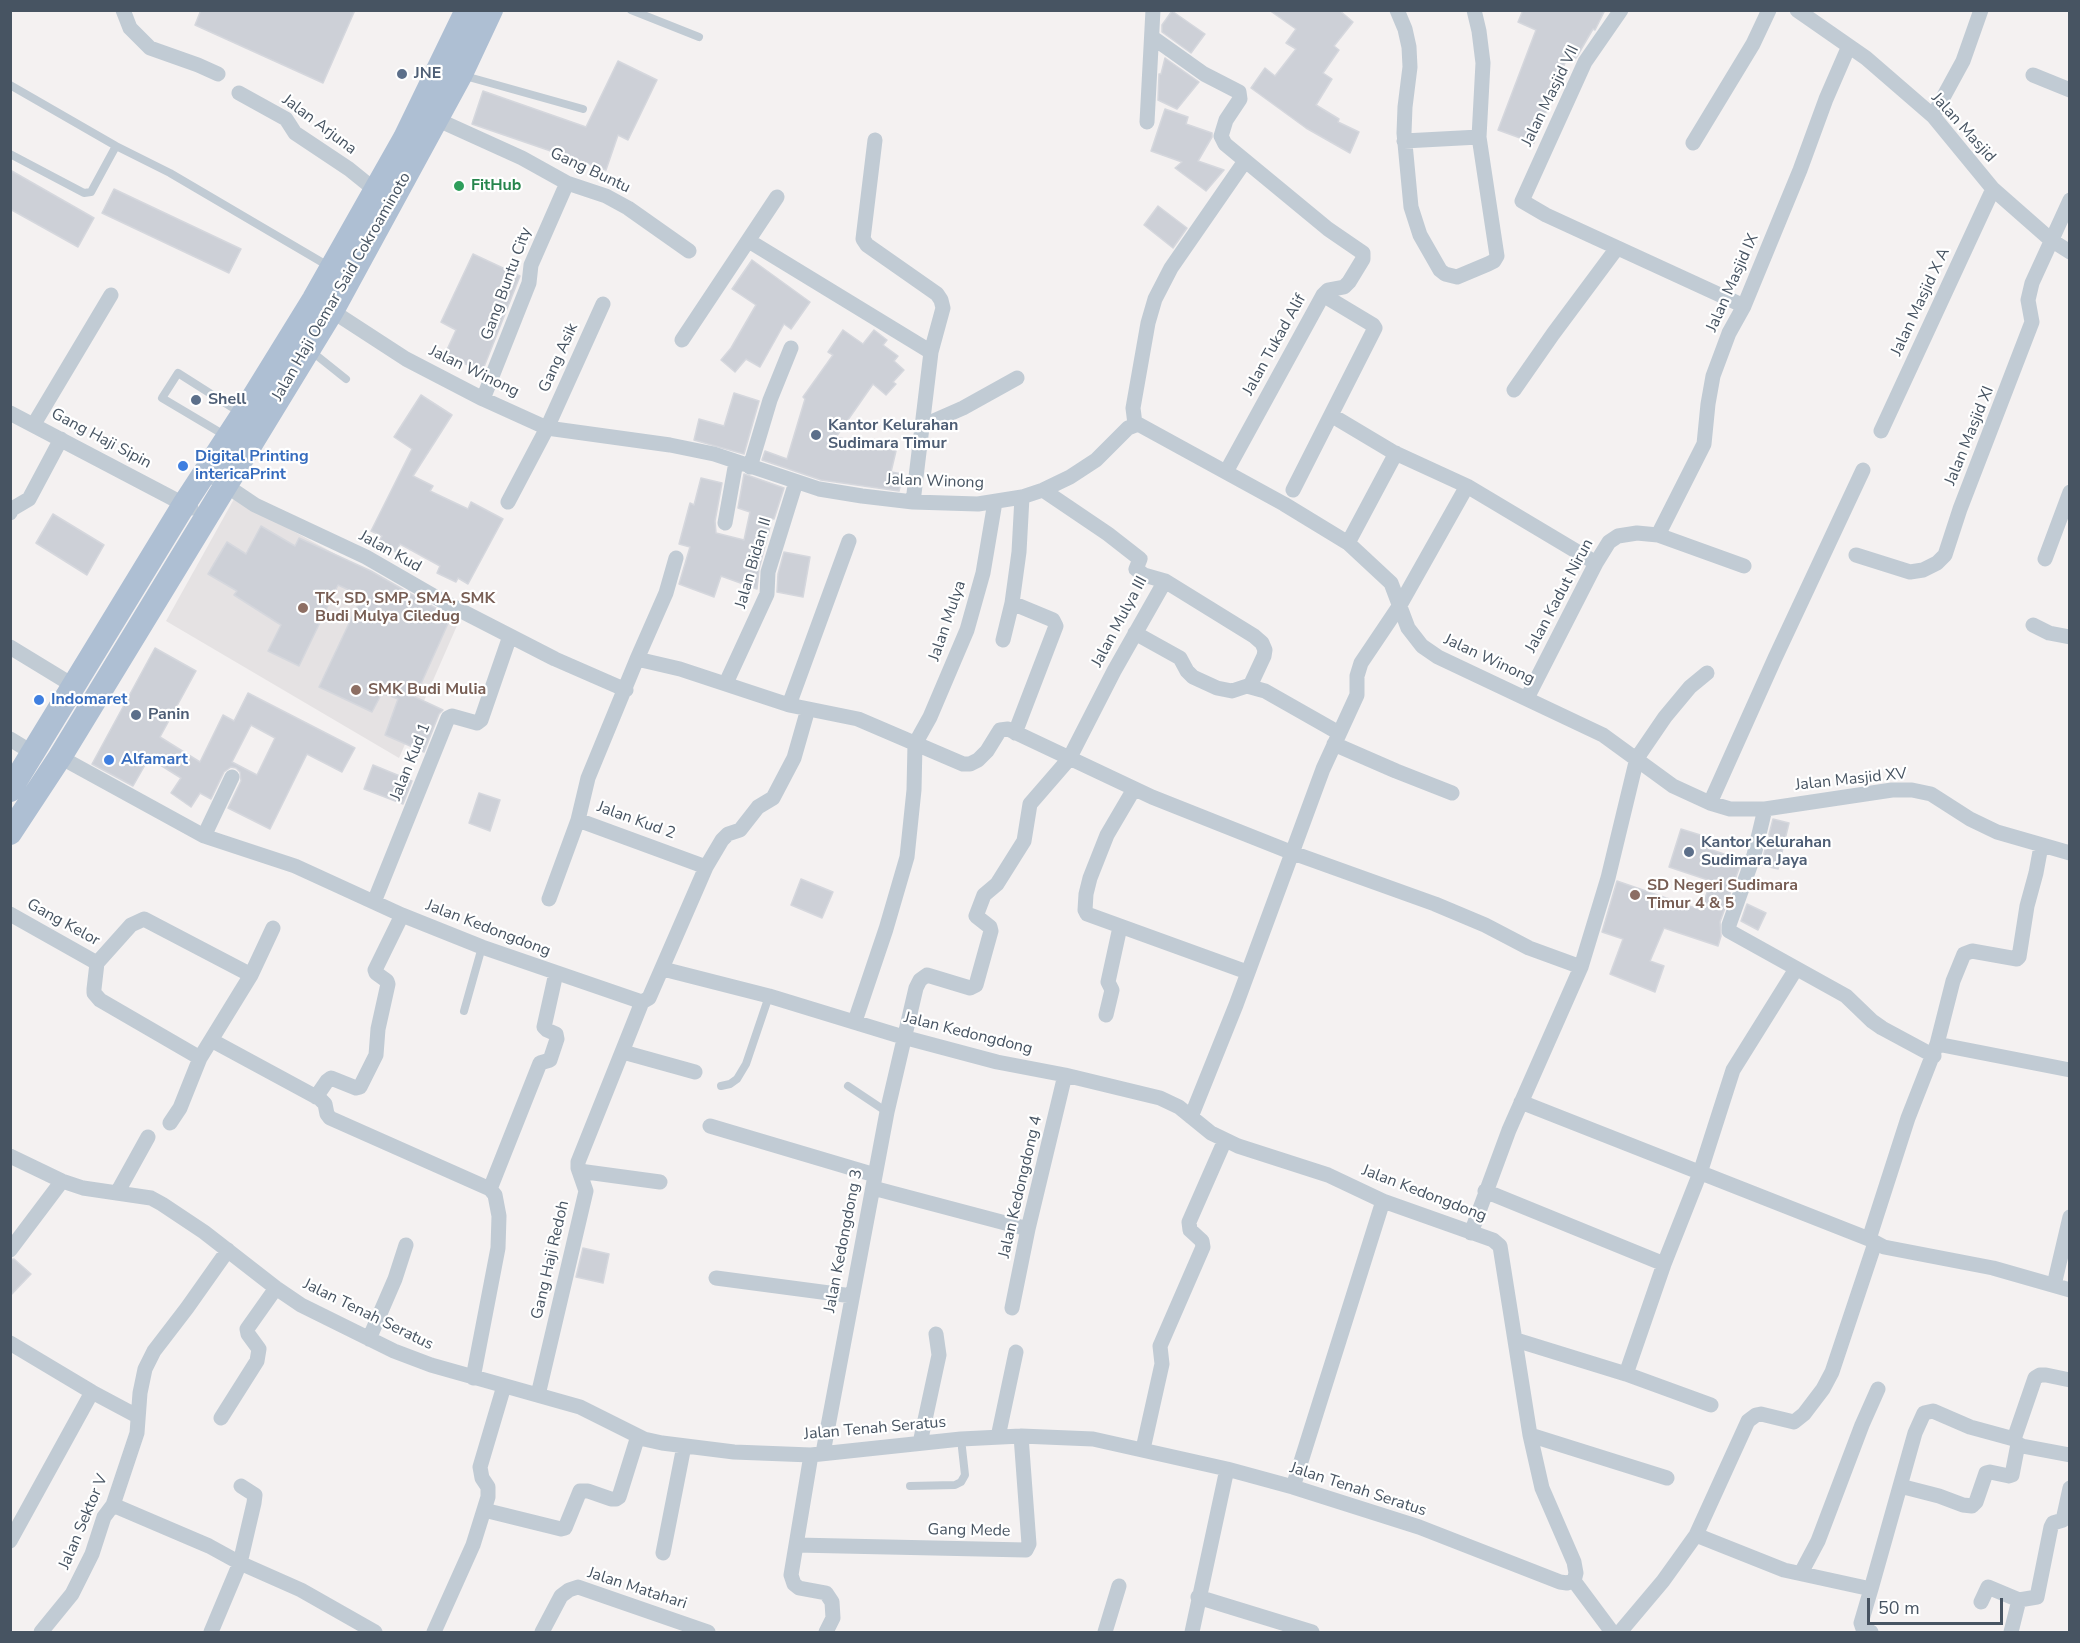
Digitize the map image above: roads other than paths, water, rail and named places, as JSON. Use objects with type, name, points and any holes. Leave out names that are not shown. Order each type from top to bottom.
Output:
[{"type":"main road","name":"Jalan Haji Oemar Said Cokroaminoto","points":[[10,833],[60,757],[205,518],[228,437],[323,305],[436,119],[461,74],[491,10]]},
{"type":"main road","name":"Jalan Haji Oemar Said Cokroaminoto","points":[[10,790],[185,503],[216,478],[310,350],[332,268],[405,138],[466,11]]},
{"type":"main road","points":[[128,596],[149,610]]},
{"type":"street","points":[[123,10],[130,28],[150,48],[218,74]]},
{"type":"street","points":[[1147,122],[1154,10]]},
{"type":"street","points":[[1397,10],[1406,29],[1409,47],[1410,67],[1404,141],[1411,207],[1420,235],[1440,270],[1457,277],[1494,261],[1497,256],[1479,137],[1483,63],[1474,10]]},
{"type":"street","name":"Jalan Masjid VII","points":[[1617,248],[1546,215],[1522,201],[1585,62],[1621,10]]},
{"type":"street","points":[[1693,143],[1753,44],[1769,10]]},
{"type":"street","name":"Jalan Masjid","points":[[1797,10],[1849,46],[1933,116],[1993,189],[2051,240],[2070,252]]},
{"type":"street","points":[[1933,116],[1963,61],[1981,10]]},
{"type":"street","name":"Jalan Tukad Alif","points":[[1152,37],[1204,74],[1241,94],[1226,120],[1221,136],[1225,144],[1328,229],[1361,250],[1363,259],[1344,287],[1328,290],[1323,295],[1226,472]]},
{"type":"street","name":"Jalan Masjid IX","points":[[1658,535],[1704,444],[1713,376],[1800,171],[1826,99],[1849,46]]},
{"type":"street","points":[[2034,75],[2070,90]]},
{"type":"street","name":"Jalan Arjuna","points":[[239,93],[286,119],[295,133],[349,169],[375,190]]},
{"type":"street","name":"Gang Buntu","points":[[436,119],[522,158],[567,183],[606,196],[628,208],[689,251]]},
{"type":"street","points":[[1404,141],[1479,137]]},
{"type":"street","points":[[875,140],[863,239],[867,245],[938,294],[943,308],[930,352],[913,502]]},
{"type":"street","points":[[1135,424],[1132,408],[1148,323],[1155,299],[1171,268],[1245,161]]},
{"type":"street","name":"Gang Buntu City","points":[[483,399],[529,283],[531,265],[567,183]]},
{"type":"street","name":"Jalan Masjid X A","points":[[1881,431],[1993,189]]},
{"type":"street","points":[[682,340],[777,196]]},
{"type":"street","name":"Jalan Masjid XI","points":[[1856,555],[1910,572],[1923,570],[1946,555],[1960,509],[2032,322],[2029,296],[2070,200]]},
{"type":"street","points":[[749,241],[930,352]]},
{"type":"street","points":[[1514,390],[1617,248],[1744,306]]},
{"type":"street","points":[[34,424],[111,295]]},
{"type":"street","points":[[1293,490],[1375,328],[1323,295]]},
{"type":"street","name":"Gang Asik","points":[[508,502],[547,428],[603,304]]},
{"type":"street","name":"Jalan Winong","points":[[323,305],[406,359],[483,399],[547,428],[642,440],[714,454],[819,489],[913,502],[978,504],[1022,497],[1070,477],[1096,460],[1128,428],[1135,424],[1142,425],[1284,504],[1348,543],[1391,583],[1408,628],[1422,646],[1437,657],[1603,735],[1637,758]]},
{"type":"street","points":[[725,523],[743,464],[791,348]]},
{"type":"street","points":[[922,426],[963,408],[1017,378]]},
{"type":"street","name":"Gang Haji Sipin","points":[[10,413],[185,503],[205,518]]},
{"type":"street","points":[[1331,414],[1396,453],[1467,486],[1596,563]]},
{"type":"street","points":[[10,513],[12,509],[29,499],[61,439]]},
{"type":"street","points":[[1348,543],[1396,453]]},
{"type":"street","points":[[1710,803],[1863,470]]},
{"type":"street","name":"Jalan Kud","points":[[216,478],[255,506],[366,557],[444,602],[510,636],[626,690]]},
{"type":"street","name":"Jalan Bidan II","points":[[726,683],[767,594],[768,572],[796,482]]},
{"type":"street","points":[[1191,1117],[1236,1005],[1323,769],[1357,696],[1357,676],[1361,663],[1400,605],[1467,486]]},
{"type":"street","name":"Jalan Mulya III","points":[[903,1037],[916,988],[923,976],[931,976],[970,988],[976,985],[991,931],[990,927],[976,917],[982,899],[986,892],[997,884],[1024,841],[1030,804],[1069,759],[1165,581],[1144,576],[1136,569],[1140,559],[1108,534],[1043,490]]},
{"type":"street","points":[[2045,559],[2070,492]]},
{"type":"street","points":[[1003,640],[1012,603],[1019,552],[1022,497]]},
{"type":"street","name":"Jalan Mulya","points":[[915,744],[930,717],[967,630],[983,573],[995,502]]},
{"type":"street","name":"Jalan Kadut Nirun","points":[[1527,698],[1596,563],[1609,542],[1618,536],[1637,533],[1658,535],[1744,566]]},
{"type":"street","points":[[789,705],[849,541]]},
{"type":"street","name":"Jalan Kud 2","points":[[676,558],[666,593],[588,778],[578,820],[706,867]]},
{"type":"street","points":[[1165,581],[1262,643],[1265,650],[1264,657],[1250,686]]},
{"type":"street","points":[[1012,603],[1053,620],[1056,625],[1015,733]]},
{"type":"street","points":[[2032,625],[2049,633],[2070,638]]},
{"type":"street","points":[[1135,633],[1180,658],[1193,677],[1232,692],[1250,686],[1278,696],[1337,739],[1396,771],[1452,793]]},
{"type":"street","name":"Jalan Kud 1","points":[[374,902],[448,718],[452,716],[477,723],[481,720],[510,636]]},
{"type":"street","points":[[10,647],[74,686]]},
{"type":"street","points":[[637,659],[680,669],[789,705],[858,719],[963,765],[978,760],[987,751],[1000,729],[1004,728],[1134,789],[1293,853],[1435,904],[1529,948],[1581,967]]},
{"type":"street","points":[[1471,1233],[1485,1191],[1521,1102],[1581,967],[1608,878],[1637,758],[1665,717],[1690,687],[1707,673]]},
{"type":"street","points":[[642,1002],[649,998],[706,867],[725,836],[740,830],[758,807],[773,798],[800,744],[808,709]]},
{"type":"street","points":[[10,739],[33,753]]},
{"type":"street","points":[[855,1021],[907,857],[914,790],[915,744]]},
{"type":"street","name":"Jalan Kedongdong","points":[[60,757],[204,836],[295,866],[402,915],[482,947],[642,1002]]},
{"type":"street","name":"Jalan Masjid XV","points":[[1637,758],[1673,786],[1710,803],[1730,809],[1765,809],[1892,790],[1912,790],[1931,794],[1970,819],[1997,832],[2070,853]]},
{"type":"street","points":[[204,836],[232,777]]},
{"type":"street","points":[[1134,789],[1107,835],[1090,878],[1086,894],[1087,914],[1247,972]]},
{"type":"street","points":[[1765,809],[1754,855],[1729,930],[1732,934],[1846,996],[1882,1028],[1935,1050],[2070,1070]]},
{"type":"street","points":[[549,899],[578,820]]},
{"type":"street","points":[[1620,1632],[1663,1581],[1696,1535],[1748,1421],[1761,1414],[1794,1422],[1804,1414],[1833,1372],[1908,1118],[1935,1050],[1953,981],[1964,954],[1972,951],[2017,959],[2019,957],[2026,906],[2041,846]]},
{"type":"street","name":"Gang Kelor","points":[[10,914],[97,963]]},
{"type":"street","points":[[316,1097],[327,1081],[332,1078],[354,1088],[360,1087],[376,1055],[378,1029],[388,982],[376,974],[375,970],[402,915]]},
{"type":"street","points":[[200,1058],[100,1000],[94,993],[97,963],[131,925],[144,919],[251,975]]},
{"type":"street","points":[[1106,1015],[1112,990],[1108,984],[1120,927]]},
{"type":"street","points":[[170,1123],[180,1108],[200,1058],[251,975],[273,928]]},
{"type":"street","name":"Jalan Kedongdong","points":[[663,969],[769,996],[903,1037],[997,1062],[1173,1102],[1211,1133],[1225,1140],[1328,1176],[1383,1200],[1493,1240],[1500,1246],[1530,1435],[1542,1488],[1574,1562],[1576,1573],[1574,1581],[1612,1632]]},
{"type":"street","points":[[1626,1374],[1664,1264],[1700,1173],[1733,1070],[1796,969]]},
{"type":"street","points":[[490,1189],[540,1063],[550,1060],[557,1039],[556,1034],[544,1027],[555,973]]},
{"type":"street","name":"Gang Haji Redoh","points":[[538,1395],[586,1191],[578,1162],[642,1002]]},
{"type":"street","name":"Jalan Kedongdong 3","points":[[826,1632],[833,1618],[832,1602],[826,1593],[799,1588],[794,1584],[791,1575],[852,1296],[903,1037]]},
{"type":"street","points":[[211,1040],[323,1101],[330,1118],[490,1189],[497,1198],[500,1226],[498,1248],[473,1378]]},
{"type":"street","points":[[623,1052],[695,1072]]},
{"type":"street","name":"Jalan Kedongdong 4","points":[[1012,1308],[1028,1228],[1065,1076]]},
{"type":"street","points":[[1521,1102],[1891,1249],[1993,1268],[2070,1290]]},
{"type":"street","points":[[710,1126],[874,1181],[1028,1228]]},
{"type":"street","points":[[117,1192],[148,1137]]},
{"type":"street","points":[[1143,1449],[1162,1364],[1160,1346],[1203,1247],[1202,1240],[1190,1230],[1189,1222],[1225,1140]]},
{"type":"street","name":"Jalan Tenah Seratus","points":[[10,1156],[62,1181],[83,1188],[151,1198],[228,1250],[301,1305],[394,1351],[473,1378],[580,1407],[638,1436],[662,1443],[734,1452],[817,1454],[961,1439],[1021,1436],[1093,1438],[1293,1487],[1419,1527],[1560,1582],[1574,1581]]},
{"type":"street","points":[[579,1171],[660,1182]]},
{"type":"street","points":[[10,1250],[62,1181]]},
{"type":"street","points":[[1485,1191],[1664,1264]]},
{"type":"street","points":[[1293,1487],[1383,1200]]},
{"type":"street","points":[[2054,1285],[2070,1216]]},
{"type":"street","points":[[369,1339],[395,1280],[406,1245]]},
{"type":"street","name":"Jalan Sektor V","points":[[41,1632],[72,1594],[92,1554],[104,1517],[113,1505],[136,1433],[145,1369],[154,1351],[228,1250]]},
{"type":"street","points":[[716,1278],[852,1296]]},
{"type":"street","points":[[221,1418],[257,1361],[259,1349],[247,1329],[276,1288]]},
{"type":"street","points":[[920,1443],[939,1355],[936,1334]]},
{"type":"street","points":[[1516,1340],[1626,1374],[1711,1405]]},
{"type":"street","points":[[10,1343],[137,1416]]},
{"type":"street","points":[[998,1437],[1016,1352]]},
{"type":"street","points":[[1899,1486],[1972,1506],[1976,1502],[1986,1473],[2012,1475],[2016,1441],[2035,1378],[2046,1375],[2070,1380]]},
{"type":"street","points":[[434,1632],[459,1580],[484,1510],[489,1492],[480,1473],[480,1467],[504,1386]]},
{"type":"street","points":[[1801,1573],[1818,1541],[1878,1389]]},
{"type":"street","points":[[10,1540],[92,1392]]},
{"type":"street","points":[[1870,1632],[1863,1629],[1861,1623],[1899,1486],[1920,1419],[1926,1411],[1933,1411],[2016,1441],[2070,1455]]},
{"type":"street","points":[[1530,1435],[1667,1478]]},
{"type":"street","points":[[484,1510],[561,1529],[565,1528],[580,1491],[588,1491],[612,1499],[619,1497],[638,1436]]},
{"type":"street","name":"Gang Mede","points":[[796,1545],[1026,1550],[1029,1544],[1021,1436]]},
{"type":"street","points":[[663,1553],[684,1446]]},
{"type":"street","points":[[1192,1632],[1227,1469]]},
{"type":"street","points":[[211,1632],[240,1563],[255,1496],[241,1486]]},
{"type":"street","points":[[1981,1602],[1988,1587],[2019,1600],[2037,1597],[2052,1525],[2063,1520],[2070,1488]]},
{"type":"street","points":[[113,1505],[209,1546],[240,1563],[301,1590],[375,1632]]},
{"type":"street","points":[[1696,1535],[1764,1564],[1871,1588]]},
{"type":"street","points":[[1105,1632],[1119,1586]]},
{"type":"street","name":"Jalan Matahari","points":[[542,1632],[561,1596],[578,1587],[688,1629],[708,1632]]},
{"type":"street","points":[[1198,1598],[1312,1632]]},
{"type":"street","points":[[2011,1632],[2019,1600]]},
{"type":"lane","points":[[631,10],[699,37]]},
{"type":"lane","points":[[461,74],[583,109]]},
{"type":"lane","points":[[10,85],[116,146],[170,173],[332,268]]},
{"type":"lane","points":[[10,154],[84,193],[91,192],[116,146]]},
{"type":"lane","points":[[310,350],[346,379]]},
{"type":"lane","points":[[228,437],[162,398],[178,373],[243,414]]},
{"type":"lane","points":[[464,1011],[482,947]]},
{"type":"lane","points":[[721,1086],[737,1079],[746,1064],[769,996]]},
{"type":"lane","points":[[848,1086],[887,1112]]},
{"type":"lane","points":[[910,1486],[955,1485],[961,1482],[965,1476],[961,1439]]},
{"type":"place","name":"JNE","points":[[402,74]]},
{"type":"place","name":"FitHub","points":[[459,186]]},
{"type":"place","name":"Shell","points":[[196,400]]},
{"type":"place","name":"Kantor Kelurahan Sudimara Timur","points":[[816,435]]},
{"type":"place","name":"Digital Printing intericaPrint","points":[[183,466]]},
{"type":"place","name":"TK, SD, SMP, SMA, SMK Budi Mulya Ciledug","points":[[303,608]]},
{"type":"place","name":"SMK Budi Mulia","points":[[356,690]]},
{"type":"place","name":"Indomaret","points":[[39,700]]},
{"type":"place","name":"Panin","points":[[136,715]]},
{"type":"place","name":"Alfamart","points":[[109,760]]},
{"type":"place","name":"Kantor Kelurahan Sudimara Jaya","points":[[1689,852]]},
{"type":"place","name":"SD Negeri Sudimara Timur 4 & 5","points":[[1635,895]]}]
